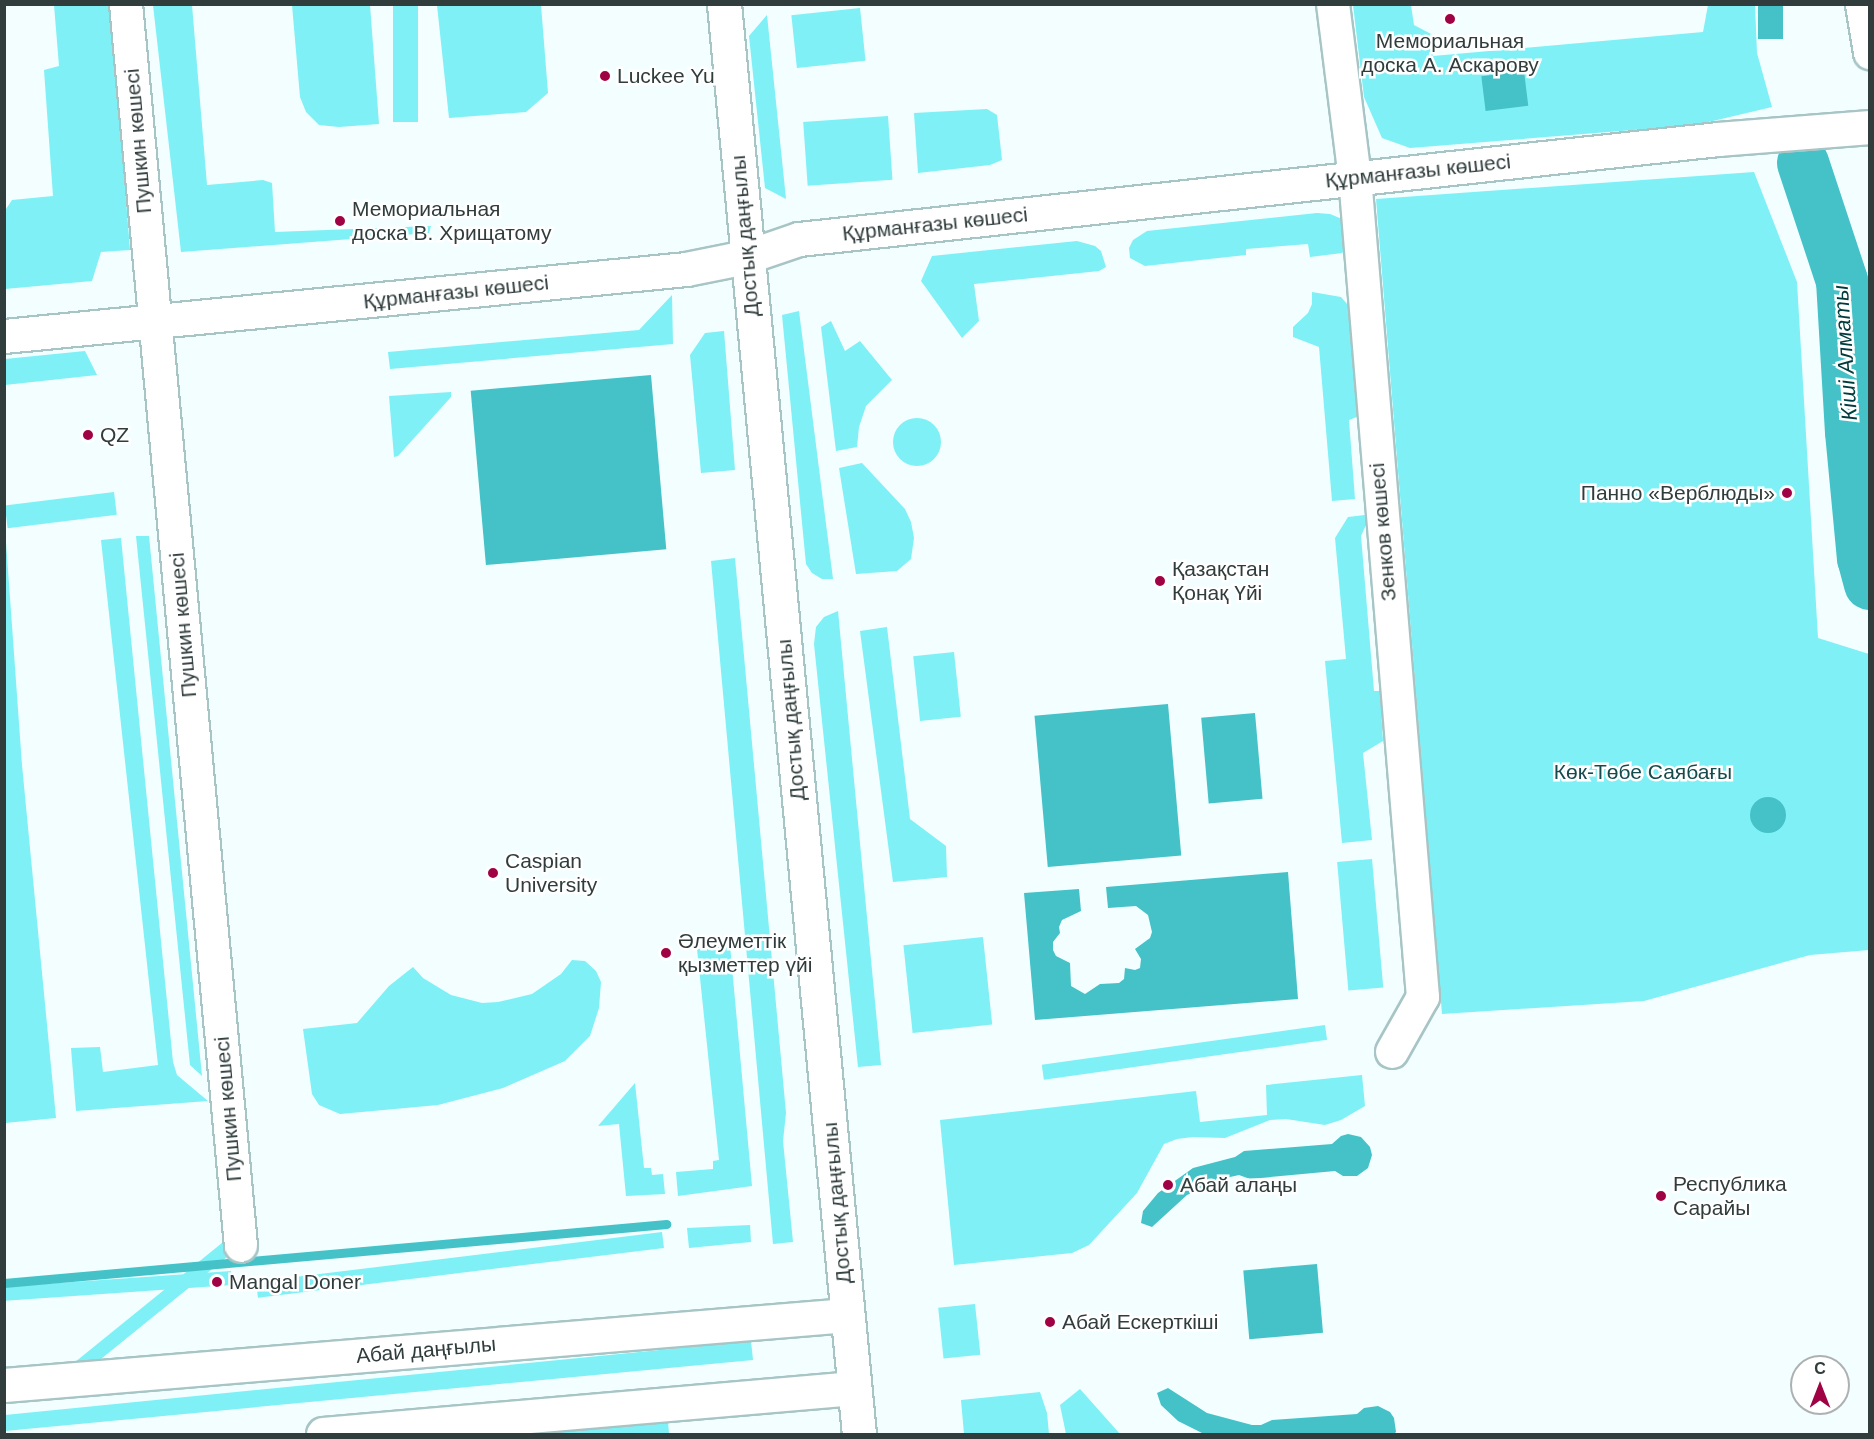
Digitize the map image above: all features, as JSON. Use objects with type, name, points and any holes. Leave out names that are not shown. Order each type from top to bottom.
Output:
[{"type":"main road","name":"Достық даңғылы","points":[[724,4],[746,258],[859,1434]]},
{"type":"main road","points":[[1862,4],[1869,52]]},
{"type":"main road","name":"Құрманғазы көшесі","points":[[4,336],[686,269],[746,258],[799,239],[1355,177],[1757,135],[1869,127]]},
{"type":"main road","name":"Абай даңғылы","points":[[4,1385],[847,1315]]},
{"type":"main road","points":[[323,1434],[854,1388]]},
{"type":"street","name":"Пушкин көшесі","points":[[126,4],[241,1246]]},
{"type":"street","name":"Зенков көшесі","points":[[1333,4],[1355,177],[1423,997],[1392,1052]]},
{"type":"green space","points":[[54,5],[111,5],[130,250],[101,252],[92,281],[5,289],[4,212],[12,200],[53,196],[44,70],[59,66]]},
{"type":"green space","points":[[153,5],[192,5],[207,185],[263,180],[272,183],[275,232],[431,226],[429,233],[181,252]]},
{"type":"green space","points":[[292,5],[370,5],[379,124],[339,127],[319,125],[306,112],[300,97]]},
{"type":"green space","points":[[393,5],[418,5],[418,122],[393,122]]},
{"type":"green space","points":[[437,5],[541,5],[548,93],[526,112],[449,118]]},
{"type":"green space","points":[[1353,5],[1411,5],[1414,25],[1433,35],[1433,56],[1703,32],[1708,5],[1755,5],[1757,53],[1772,107],[1696,125],[1410,148],[1382,138],[1364,97]]},
{"type":"green space","points":[[860,8],[866,61],[797,68],[791,15]]},
{"type":"green space","points":[[767,15],[786,199],[765,188],[749,36]]},
{"type":"green space","points":[[987,109],[997,115],[1002,160],[990,165],[918,173],[914,113]]},
{"type":"green space","points":[[888,116],[892,180],[808,186],[803,122]]},
{"type":"green space","name":"Көк-Төбе Саябағы","points":[[1754,172],[1797,282],[1818,638],[1869,654],[1869,950],[1810,955],[1644,1001],[1442,1014],[1376,199]]},
{"type":"green space","points":[[1317,213],[1330,214],[1342,219],[1349,228],[1348,248],[1342,253],[1310,257],[1308,244],[1246,249],[1246,255],[1145,266],[1130,258],[1129,248],[1133,240],[1147,231]]},
{"type":"green space","points":[[1077,241],[1095,246],[1101,251],[1106,267],[1099,271],[974,284],[979,321],[962,338],[921,281],[932,256]]},
{"type":"green space","points":[[1312,292],[1341,297],[1353,316],[1362,415],[1349,420],[1355,499],[1332,501],[1319,347],[1293,337],[1293,327],[1308,313],[1312,304]]},
{"type":"green space","points":[[672,295],[673,344],[390,369],[388,352],[639,330]]},
{"type":"green space","points":[[799,311],[833,579],[822,579],[812,573],[806,564],[782,315]]},
{"type":"green space","points":[[831,321],[845,351],[860,341],[892,380],[866,406],[859,427],[857,447],[836,451],[821,327]]},
{"type":"green space","points":[[724,331],[735,470],[701,473],[690,355],[705,333]]},
{"type":"green space","points":[[85,351],[97,375],[5,385],[5,359]]},
{"type":"green space","points":[[451,392],[451,397],[398,456],[394,457],[389,396]]},
{"type":"green space","points":[[912,418],[922,418],[937,428],[941,442],[937,456],[931,462],[922,466],[912,466],[897,456],[893,447],[893,437],[903,422]]},
{"type":"green space","points":[[862,463],[905,509],[911,522],[914,538],[911,559],[897,571],[856,574],[839,468]]},
{"type":"green space","points":[[114,492],[117,515],[8,528],[5,505]]},
{"type":"green space","points":[[1365,515],[1366,525],[1361,536],[1374,691],[1380,691],[1383,741],[1363,753],[1372,840],[1342,843],[1325,661],[1346,659],[1335,538],[1348,517]]},
{"type":"green space","points":[[136,536],[149,536],[202,1076],[190,1065]]},
{"type":"green space","points":[[121,538],[173,1062],[177,1075],[208,1101],[76,1111],[71,1048],[100,1047],[103,1072],[158,1065],[101,540]]},
{"type":"green space","points":[[6,542],[22,765],[56,1118],[5,1123]]},
{"type":"green space","points":[[735,558],[786,1113],[783,1141],[793,1242],[773,1244],[711,561]]},
{"type":"green space","points":[[838,611],[881,1065],[858,1067],[814,644],[816,627],[824,617]]},
{"type":"green space","points":[[887,627],[910,819],[946,846],[947,877],[893,882],[860,631]]},
{"type":"green space","points":[[954,652],[961,717],[920,721],[913,656]]},
{"type":"green space","points":[[1372,859],[1383,988],[1348,991],[1337,862]]},
{"type":"green space","points":[[983,937],[992,1025],[913,1033],[903,945]]},
{"type":"green space","points":[[730,945],[752,1186],[678,1196],[676,1172],[713,1169],[713,1161],[719,1160],[697,949]]},
{"type":"green space","points":[[572,960],[585,961],[596,971],[601,982],[599,1008],[590,1036],[565,1061],[503,1088],[438,1105],[340,1114],[319,1105],[312,1094],[303,1029],[357,1023],[389,986],[413,967],[423,978],[451,995],[482,1003],[498,1002],[532,994],[561,974]]},
{"type":"green space","points":[[1325,1025],[1327,1040],[1044,1080],[1042,1065]]},
{"type":"green space","points":[[1362,1075],[1365,1106],[1341,1120],[1325,1125],[1286,1119],[1270,1120],[1225,1138],[1193,1137],[1177,1139],[1164,1144],[1137,1193],[1089,1245],[1072,1253],[954,1265],[940,1120],[1196,1091],[1200,1122],[1267,1115],[1266,1085]]},
{"type":"green space","points":[[635,1083],[644,1168],[651,1168],[652,1175],[663,1174],[665,1194],[626,1196],[619,1124],[598,1126]]},
{"type":"green space","points":[[750,1225],[751,1242],[689,1248],[687,1228]]},
{"type":"green space","points":[[662,1232],[664,1248],[258,1298],[256,1282]]},
{"type":"green space","points":[[222,1243],[231,1254],[61,1391],[53,1380]]},
{"type":"green space","points":[[231,1271],[232,1285],[6,1301],[5,1287]]},
{"type":"green space","points":[[975,1304],[980,1355],[944,1359],[938,1308]]},
{"type":"green space","points":[[751,1341],[753,1360],[5,1431],[5,1415]]},
{"type":"green space","points":[[1080,1389],[1120,1434],[1066,1434],[1060,1405]]},
{"type":"green space","points":[[1040,1392],[1047,1413],[1049,1434],[964,1434],[961,1400]]},
{"type":"green space","points":[[668,1421],[669,1434],[522,1434]]},
{"type":"shaded area","points":[[1758,5],[1783,5],[1783,39],[1758,39]]},
{"type":"shaded area","points":[[1524,71],[1528,106],[1486,111],[1481,76]]},
{"type":"shaded area","points":[[651,375],[666,549],[486,565],[471,391]]},
{"type":"shaded area","points":[[1168,704],[1181,855],[1048,867],[1035,716]]},
{"type":"shaded area","points":[[1255,713],[1262,799],[1209,803],[1201,718]]},
{"type":"shaded area","points":[[1768,797],[1781,802],[1786,815],[1781,828],[1768,833],[1755,828],[1750,815],[1755,802]]},
{"type":"shaded area","points":[[1288,872],[1298,999],[1035,1020],[1024,893],[1079,889],[1081,911],[1062,920],[1059,927],[1060,933],[1053,942],[1053,950],[1056,956],[1070,963],[1071,986],[1085,994],[1100,984],[1119,983],[1124,979],[1125,968],[1135,970],[1140,968],[1141,959],[1135,949],[1150,938],[1152,932],[1148,915],[1136,906],[1108,908],[1106,887]]},
{"type":"shaded area","points":[[1348,1134],[1361,1137],[1370,1147],[1372,1155],[1368,1168],[1357,1176],[1343,1176],[1335,1171],[1250,1179],[1239,1175],[1187,1195],[1152,1227],[1141,1223],[1143,1211],[1158,1193],[1193,1168],[1235,1157],[1244,1151],[1332,1144],[1341,1136]]},
{"type":"shaded area","points":[[1317,1264],[1323,1333],[1249,1339],[1243,1270]]},
{"type":"shaded area","points":[[1168,1388],[1207,1413],[1252,1425],[1261,1425],[1272,1420],[1357,1414],[1364,1408],[1378,1406],[1390,1412],[1394,1418],[1396,1432],[1394,1434],[1204,1434],[1178,1421],[1161,1405],[1157,1393]]},
{"type":"waterway","name":"Кіші Алматы","points":[[1803,163],[1842,281],[1851,432],[1863,558],[1870,584]]},
{"type":"waterway","points":[[4,1283],[666,1224]]},
{"type":"place","name":"Мемориальная доска А. Аскарову","points":[[1450,19]]},
{"type":"place","name":"Luckee Yu","points":[[605,76]]},
{"type":"place","name":"Мемориальная доска В. Хрищатому","points":[[340,221]]},
{"type":"place","name":"QZ","points":[[88,435]]},
{"type":"place","name":"Панно «Верблюды»","points":[[1787,493]]},
{"type":"place","name":"Қазақстан Қонақ Үйі","points":[[1160,581]]},
{"type":"place","name":"Caspian University","points":[[493,873]]},
{"type":"place","name":"Әлеуметтік қызметтер үйі","points":[[666,953]]},
{"type":"place","name":"Абай алаңы","points":[[1168,1185]]},
{"type":"place","name":"Республика Сарайы","points":[[1661,1196]]},
{"type":"place","name":"Mangal Doner","points":[[217,1282]]},
{"type":"place","name":"Абай Ескерткіші","points":[[1050,1322]]}]
